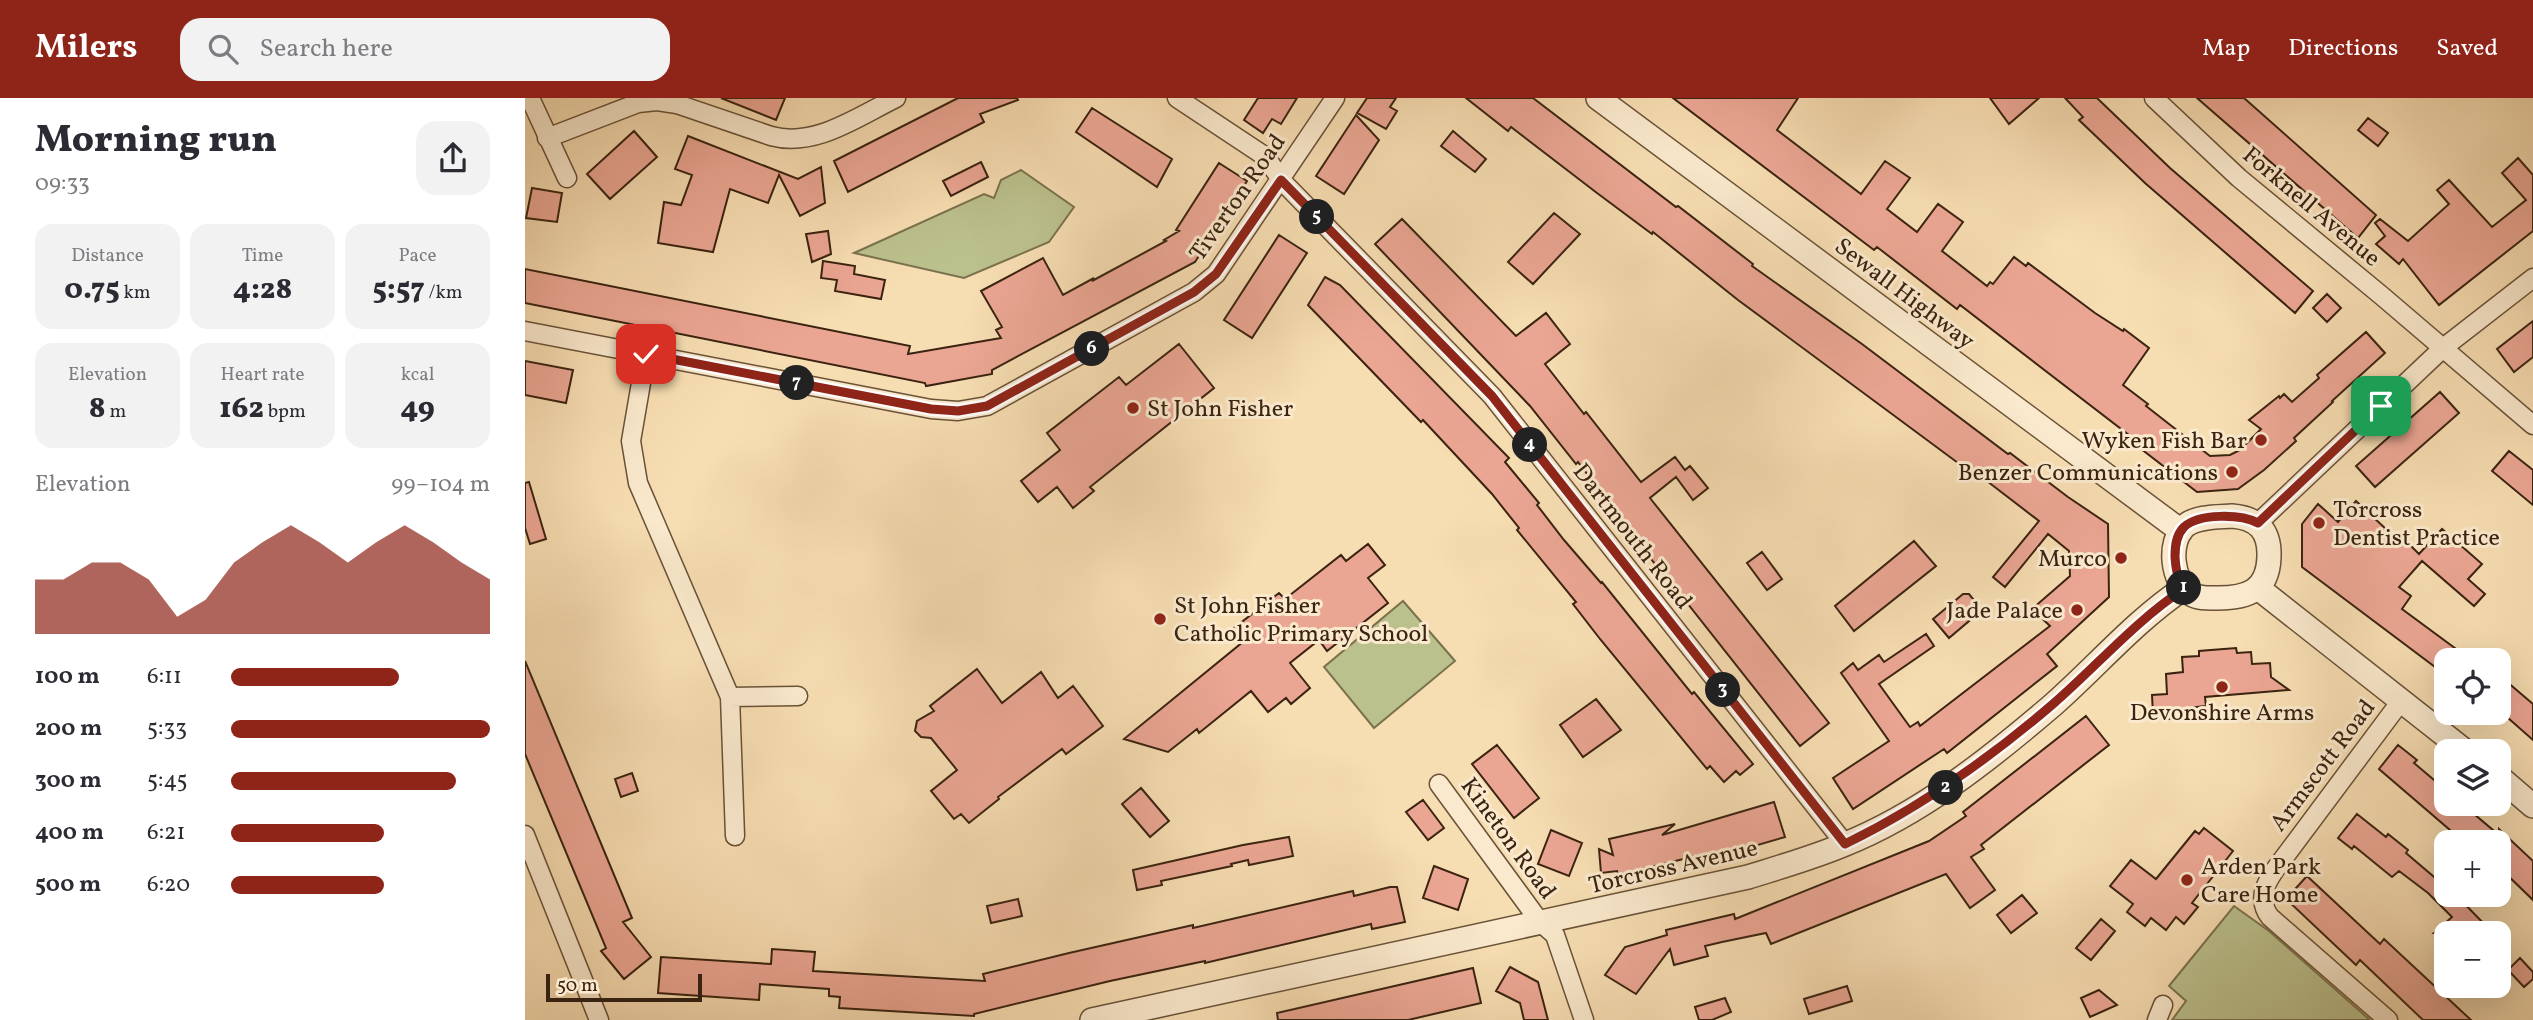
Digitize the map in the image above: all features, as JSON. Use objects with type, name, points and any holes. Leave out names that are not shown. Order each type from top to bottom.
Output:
[{"type":"street","points":[[530,98],[567,178]]},
{"type":"street","points":[[547,138],[638,103],[657,100],[677,104],[779,138],[801,140],[817,136],[896,98]]},
{"type":"street","name":"Dartmouth Road","points":[[1177,98],[1266,157],[1281,180],[1492,396],[1845,844]]},
{"type":"street","name":"Tiverton Road","points":[[525,331],[931,409],[958,411],[987,406],[1194,292],[1216,274],[1335,98]]},
{"type":"street","name":"Sewall Highway","points":[[1598,98],[2181,531]]},
{"type":"street","name":"Forknell Avenue","points":[[2154,98],[2239,178],[2533,425]]},
{"type":"street","points":[[2258,523],[2443,348],[2533,278]]},
{"type":"street","points":[[646,354],[631,441],[638,483],[730,697],[735,836]]},
{"type":"street","points":[[2232,516],[2249,518],[2258,523],[2267,537],[2269,559],[2265,578],[2258,588],[2243,596],[2194,596],[2178,578],[2175,544],[2181,531],[2192,522],[2232,516]]},
{"type":"street","name":"Torcross Avenue","points":[[1092,1020],[1748,877],[1845,844],[1889,822],[1944,788],[2003,746],[2054,703],[2154,608],[2185,588]]},
{"type":"street","points":[[2258,588],[2450,739]]},
{"type":"street","points":[[730,697],[798,696]]},
{"type":"street","name":"Armscott Road","points":[[2388,1020],[2270,917],[2263,897],[2268,878],[2401,701]]},
{"type":"street","name":"Kineton Road","points":[[1439,784],[1540,922],[1555,934],[1584,1020]]},
{"type":"street","points":[[2511,787],[2533,806]]},
{"type":"street","points":[[525,835],[599,1020]]},
{"type":"green space","points":[[1021,170],[1074,207],[1049,242],[964,278],[854,253],[984,194],[994,198],[1001,180]]},
{"type":"green space","points":[[1403,601],[1455,661],[1374,728],[1324,667]]},
{"type":"green space","points":[[2234,906],[2269,931],[2370,1020],[2172,1020],[2186,1001],[2169,986]]},
{"type":"building","points":[[721,98],[785,98],[776,120]]},
{"type":"building","points":[[958,98],[1018,100],[980,114],[984,122],[848,192],[834,161]]},
{"type":"building","points":[[1258,98],[1297,98],[1281,124],[1272,119],[1263,133],[1244,120]]},
{"type":"building","points":[[1367,98],[1396,98],[1390,107],[1397,111],[1386,129],[1357,113]]},
{"type":"building","points":[[1466,98],[1533,98],[1678,206],[1753,264],[1752,266],[2108,524],[2109,597],[2047,654],[2057,666],[1947,753],[1944,749],[1853,809],[1833,778],[1889,741],[1841,673],[1853,663],[1858,670],[1879,655],[1884,662],[1926,634],[1934,646],[1879,684],[1910,727],[1918,722],[1920,726],[2050,626],[2032,609],[2070,576],[2069,551],[2048,534],[2005,587],[1993,577],[2039,521],[1738,300],[1653,232],[1652,234],[1511,127],[1508,131]]},
{"type":"building","points":[[1673,98],[1798,98],[1777,130],[1861,194],[1885,161],[1910,178],[1887,209],[1917,232],[1938,204],[1963,222],[1942,251],[1987,286],[1990,282],[1993,284],[2014,257],[2026,266],[2028,263],[2095,313],[2123,331],[2124,329],[2149,348],[2123,385],[2210,456],[2230,455],[2240,450],[2261,429],[2249,420],[2279,396],[2280,398],[2284,394],[2292,402],[2319,378],[2317,375],[2366,332],[2385,353],[2332,401],[2294,438],[2296,441],[2264,470],[2238,489],[2197,492],[2136,445],[2138,442],[1960,305],[1957,309],[1877,247],[1874,250]]},
{"type":"building","points":[[1990,98],[2039,98],[2009,124]]},
{"type":"building","points":[[2065,98],[2097,98],[2170,168],[2313,291],[2295,313],[2145,183],[2079,120],[2083,117]]},
{"type":"building","points":[[2197,98],[2244,98],[2376,215],[2358,238]]},
{"type":"building","points":[[1092,108],[1172,159],[1157,187],[1076,132]]},
{"type":"building","points":[[1356,115],[1379,140],[1344,194],[1316,176]]},
{"type":"building","points":[[2368,118],[2388,133],[2378,146],[2358,130]]},
{"type":"building","points":[[634,131],[657,157],[610,199],[587,174]]},
{"type":"building","points":[[1453,131],[1486,159],[1475,172],[1441,146]]},
{"type":"building","points":[[688,136],[798,179],[821,167],[825,203],[800,216],[779,175],[768,203],[730,189],[713,252],[658,243],[664,202],[681,205],[692,175],[675,169]]},
{"type":"building","points":[[2518,158],[2533,175],[2533,231],[2439,305],[2403,259],[2399,264],[2376,244],[2385,236],[2375,223],[2380,219],[2408,241],[2449,204],[2437,190],[2449,180],[2492,227],[2526,200],[2502,173]]},
{"type":"building","points":[[981,162],[988,177],[951,196],[943,181]]},
{"type":"building","points":[[1219,163],[1247,181],[1195,262],[992,370],[992,374],[926,386],[925,383],[525,303],[525,269],[910,346],[908,354],[1001,338],[996,330],[1002,327],[981,291],[1043,258],[1063,295],[1094,278],[1092,281],[1166,241],[1164,240],[1179,231],[1176,230]]},
{"type":"building","points":[[532,188],[562,193],[557,222],[526,218]]},
{"type":"building","points":[[1554,213],[1580,234],[1533,284],[1508,262]]},
{"type":"building","points":[[1402,219],[1516,336],[1546,313],[1570,344],[1545,364],[1641,482],[1675,457],[1685,470],[1690,466],[1708,488],[1693,500],[1676,477],[1650,498],[1829,723],[1800,746],[1664,576],[1578,462],[1576,464],[1530,406],[1375,244]]},
{"type":"building","points":[[828,231],[831,254],[812,262],[806,234]]},
{"type":"building","points":[[1279,235],[1307,253],[1252,338],[1224,320]]},
{"type":"building","points":[[823,261],[855,266],[854,274],[885,280],[881,299],[835,291],[837,280],[821,278]]},
{"type":"building","points":[[1325,277],[1340,285],[1509,458],[1505,462],[1539,503],[1537,505],[1564,540],[1753,764],[1740,775],[1736,771],[1724,782],[1710,766],[1707,769],[1600,639],[1573,604],[1576,602],[1517,530],[1519,528],[1492,494],[1423,420],[1421,422],[1308,305]]},
{"type":"building","points":[[2327,294],[2341,308],[2327,322],[2313,308]]},
{"type":"building","points":[[2533,321],[2533,357],[2514,372],[2497,349]]},
{"type":"building","name":"St John Fisher","points":[[1179,344],[1214,388],[1090,487],[1094,491],[1073,508],[1057,487],[1038,502],[1021,481],[1060,450],[1047,433],[1119,377],[1126,385]]},
{"type":"building","points":[[525,361],[573,370],[566,403],[525,395]]},
{"type":"building","points":[[2440,392],[2459,413],[2375,487],[2356,466]]},
{"type":"building","points":[[2509,451],[2533,470],[2533,505],[2492,471]]},
{"type":"building","points":[[529,482],[546,539],[530,544],[525,528],[525,483]]},
{"type":"building","points":[[2356,501],[2403,545],[2406,541],[2419,554],[2442,529],[2482,564],[2468,579],[2485,594],[2474,606],[2422,561],[2399,587],[2411,596],[2402,609],[2455,648],[2434,648],[2434,666],[2302,567],[2302,524],[2318,504],[2338,522]]},
{"type":"building","points":[[1914,541],[1936,566],[1854,631],[1835,606]]},
{"type":"building","points":[[1368,544],[1385,565],[1368,578],[1388,603],[1327,651],[1319,640],[1290,663],[1310,688],[1291,704],[1286,698],[1268,712],[1251,691],[1199,733],[1197,729],[1168,752],[1124,739],[1244,641],[1234,628],[1279,593],[1285,599],[1341,555],[1346,561]]},
{"type":"building","points":[[1762,552],[1782,579],[1767,590],[1747,563]]},
{"type":"building","points":[[1963,594],[1969,594],[1982,610],[1949,638],[1933,619]]},
{"type":"building","name":"Devonshire Arms","points":[[2236,648],[2237,653],[2251,652],[2252,664],[2270,663],[2271,677],[2289,690],[2205,697],[2206,706],[2188,708],[2189,717],[2169,719],[2169,713],[2153,714],[2152,695],[2167,694],[2166,674],[2183,672],[2182,657],[2199,656],[2199,651]]},
{"type":"building","points":[[525,661],[632,918],[623,922],[651,957],[624,979],[601,951],[606,948],[525,754]]},
{"type":"building","points":[[977,669],[1002,703],[1041,672],[1058,698],[1073,686],[1103,726],[1066,754],[1062,749],[998,797],[999,799],[969,823],[961,814],[954,819],[931,791],[957,770],[931,738],[921,737],[915,731],[917,721],[934,711],[930,706]]},
{"type":"building","points":[[2511,685],[2533,704],[2533,740],[2511,721]]},
{"type":"building","points":[[1596,699],[1621,730],[1583,757],[1560,725]]},
{"type":"building","points":[[2086,716],[2109,745],[1981,845],[1984,849],[1971,857],[1995,890],[1970,908],[1946,874],[1771,944],[1766,933],[1722,942],[1705,946],[1708,956],[1674,965],[1670,949],[1636,994],[1605,975],[1625,947],[1667,935],[1666,930],[1734,914],[1735,919],[1929,841],[1966,816],[1963,812]]},
{"type":"building","points":[[1497,745],[1539,798],[1514,818],[1472,764]]},
{"type":"building","points":[[2398,745],[2417,760],[2414,763],[2434,780],[2434,816],[2476,816],[2493,830],[2450,830],[2379,769]]},
{"type":"building","points":[[632,773],[638,791],[621,797],[615,779]]},
{"type":"building","points":[[1141,788],[1169,821],[1150,837],[1122,804]]},
{"type":"building","points":[[1423,800],[1444,828],[1428,840],[1406,812]]},
{"type":"building","points":[[1774,802],[1785,837],[1706,860],[1704,854],[1618,875],[1617,871],[1601,873],[1599,849],[1613,855],[1609,839],[1675,824],[1662,835]]},
{"type":"building","points":[[2357,814],[2408,850],[2406,853],[2434,877],[2434,899],[2399,871],[2392,877],[2354,846],[2352,849],[2338,838]]},
{"type":"building","name":"Arden Park Care Home","points":[[2204,828],[2233,851],[2192,903],[2198,907],[2184,924],[2176,917],[2166,930],[2151,918],[2145,926],[2127,912],[2133,904],[2110,886],[2131,860],[2156,879],[2195,831],[2199,834]]},
{"type":"building","points":[[1551,830],[1582,843],[1569,876],[1538,864]]},
{"type":"building","points":[[1289,837],[1293,856],[1249,865],[1248,860],[1161,881],[1162,885],[1137,890],[1133,870]]},
{"type":"building","points":[[2511,840],[2533,861],[2533,900],[2511,879]]},
{"type":"building","points":[[1434,866],[1468,879],[1458,910],[1423,898]]},
{"type":"building","points":[[2307,876],[2380,944],[2384,939],[2434,986],[2434,998],[2447,998],[2471,1020],[2423,1020],[2360,960],[2356,965],[2286,899]]},
{"type":"building","points":[[1397,887],[1405,922],[1372,929],[1371,924],[1205,963],[1110,981],[974,1016],[839,1008],[840,997],[829,996],[829,989],[760,984],[759,1000],[658,993],[661,957],[771,964],[772,949],[815,952],[813,971],[985,981],[983,974],[1069,953],[1353,891],[1354,896]]},
{"type":"building","points":[[2022,895],[2037,913],[2011,933],[1997,915]]},
{"type":"building","points":[[1018,899],[1022,916],[991,923],[987,906]]},
{"type":"building","points":[[2442,907],[2468,907],[2481,921],[2448,921],[2452,917]]},
{"type":"building","points":[[2101,919],[2115,931],[2091,960],[2076,948]]},
{"type":"building","points":[[2520,958],[2533,972],[2533,979],[2524,987],[2511,973],[2511,967]]},
{"type":"building","points":[[1510,967],[1538,982],[1548,1020],[1524,1020],[1520,1003],[1496,991]]},
{"type":"building","points":[[1473,968],[1481,1003],[1408,1020],[1278,1020],[1277,1013]]},
{"type":"building","points":[[1847,986],[1852,1001],[1809,1014],[1804,999]]},
{"type":"building","points":[[2099,990],[2117,1005],[2090,1017],[2081,998]]},
{"type":"building","points":[[1725,998],[1731,1012],[1712,1020],[1699,1020],[1695,1007]]},
{"type":"place","name":"St John Fisher","points":[[1133,408]]},
{"type":"place","name":"Wyken Fish Bar","points":[[2261,440]]},
{"type":"place","name":"Benzer Communications","points":[[2232,472]]},
{"type":"place","name":"Torcross Dentist Practice","points":[[2319,523]]},
{"type":"place","name":"Murco","points":[[2121,558]]},
{"type":"place","name":"Jade Palace","points":[[2077,610]]},
{"type":"place","name":"St John Fisher Catholic Primary School","points":[[1160,619]]},
{"type":"place","name":"Devonshire Arms","points":[[2222,687]]},
{"type":"place","name":"Arden Park Care Home","points":[[2187,880]]},
{"type":"route","points":[[646,354],[931,409],[958,411],[987,406],[1194,292],[1216,274],[1281,180],[1492,396],[1845,844],[1889,822],[1944,788],[2003,746],[2054,703],[2154,608],[2185,588],[2176,572],[2175,544],[2185,526],[2200,520],[2232,516],[2249,518],[2258,523],[2381,406]]}]
